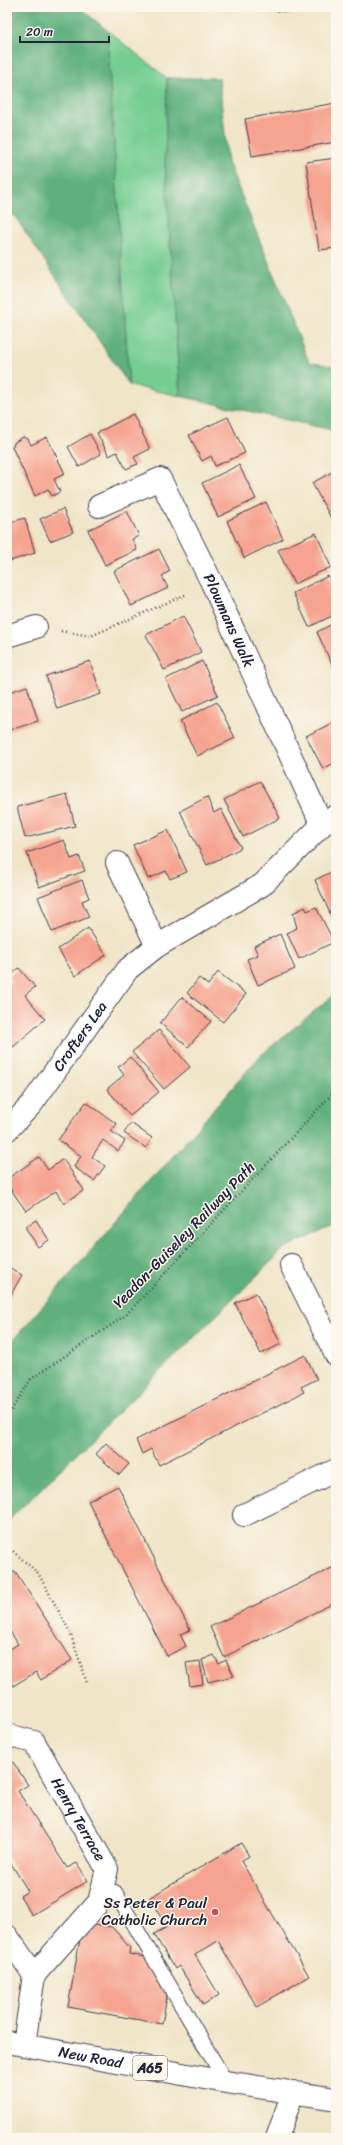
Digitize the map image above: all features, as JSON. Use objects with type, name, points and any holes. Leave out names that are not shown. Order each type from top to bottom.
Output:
[{"type":"street","name":"Plowmans Walk","points":[[98,506],[160,479],[329,820]]},
{"type":"street","points":[[7,636],[36,627]]},
{"type":"street","name":"Crofters Lea","points":[[7,1130],[31,1105],[128,969],[157,946],[262,886],[329,820]]},
{"type":"street","points":[[118,863],[157,946]]},
{"type":"street","points":[[291,1265],[336,1355]]},
{"type":"street","points":[[244,1514],[336,1470]]},
{"type":"street","name":"Henry Terrace","points":[[7,1735],[34,1742],[107,1869],[98,1902],[34,1975]]},
{"type":"street","points":[[7,1936],[34,1975],[15,2044]]},
{"type":"street","name":"New Road","points":[[15,2044],[226,2082],[293,2092]]},
{"type":"street","points":[[277,2138],[293,2092]]},
{"type":"street","name":"A65","points":[[293,2092],[336,2099]]},
{"type":"lane","points":[[115,1892],[226,2082]]},
{"type":"path","points":[[36,627],[91,636],[212,583]]},
{"type":"path","name":"Yeadon-Guiseley Railway Path","points":[[7,1418],[31,1380],[126,1315],[336,1090]]},
{"type":"path","points":[[7,1546],[38,1573],[70,1632],[87,1683]]},
{"type":"green space","points":[[7,7],[79,7],[107,30],[129,385],[7,205]]},
{"type":"green space","points":[[107,30],[167,78],[165,163],[180,396],[129,385]]},
{"type":"green space","points":[[167,78],[219,78],[228,162],[309,362],[336,367],[336,431],[180,396],[165,163]]},
{"type":"green space","points":[[336,993],[336,1225],[285,1248],[7,1522],[7,1347],[260,1056]]},
{"type":"building","points":[[275,7],[290,7],[290,12],[275,11]]},
{"type":"building","points":[[336,103],[336,142],[252,156],[245,119]]},
{"type":"building","points":[[336,158],[336,248],[319,250],[306,162]]},
{"type":"building","points":[[133,414],[150,449],[134,457],[138,464],[126,469],[117,452],[109,456],[97,433]]},
{"type":"building","points":[[228,417],[245,453],[215,466],[211,456],[202,461],[189,435]]},
{"type":"building","points":[[90,434],[101,454],[79,467],[68,447]]},
{"type":"building","points":[[23,437],[28,439],[31,445],[47,437],[65,474],[54,479],[60,492],[52,496],[48,489],[35,496],[12,447],[15,442]]},
{"type":"building","points":[[239,465],[256,499],[218,517],[202,483]]},
{"type":"building","points":[[336,470],[336,515],[331,518],[312,483]]},
{"type":"building","points":[[266,502],[283,539],[244,558],[227,521]]},
{"type":"building","points":[[63,509],[73,532],[50,541],[40,519]]},
{"type":"building","points":[[127,511],[139,536],[132,539],[137,550],[105,565],[88,530]]},
{"type":"building","points":[[25,518],[35,553],[7,562],[7,523]]},
{"type":"building","points":[[316,533],[331,567],[294,584],[278,550]]},
{"type":"building","points":[[159,549],[170,571],[162,576],[168,588],[131,606],[114,571]]},
{"type":"building","points":[[328,576],[336,593],[336,614],[309,627],[293,593]]},
{"type":"building","points":[[183,616],[201,652],[164,670],[146,635]]},
{"type":"building","points":[[336,622],[336,668],[334,669],[317,632]]},
{"type":"building","points":[[90,661],[101,694],[57,709],[46,676]]},
{"type":"building","points":[[202,661],[218,695],[182,712],[166,679]]},
{"type":"building","points":[[27,686],[38,721],[7,731],[7,693]]},
{"type":"building","points":[[217,702],[235,738],[197,756],[180,721]]},
{"type":"building","points":[[336,721],[336,762],[323,769],[306,736]]},
{"type":"building","points":[[260,781],[280,818],[243,837],[224,800]]},
{"type":"building","points":[[67,794],[75,826],[25,838],[17,807]]},
{"type":"building","points":[[207,797],[214,813],[221,809],[241,848],[207,865],[180,811]]},
{"type":"building","points":[[168,830],[187,872],[170,879],[166,871],[148,879],[133,845]]},
{"type":"building","points":[[64,840],[71,859],[79,856],[85,871],[39,887],[27,853]]},
{"type":"building","points":[[331,872],[336,880],[336,919],[333,920],[315,880]]},
{"type":"building","points":[[82,880],[89,898],[82,901],[89,917],[52,932],[38,897]]},
{"type":"building","points":[[305,907],[307,911],[316,907],[334,942],[299,959],[287,933],[297,928],[293,913]]},
{"type":"building","points":[[88,928],[106,955],[75,976],[58,949]]},
{"type":"building","points":[[280,934],[295,969],[258,985],[247,959],[258,955],[254,946]]},
{"type":"building","points":[[19,968],[35,987],[25,995],[45,1019],[13,1047],[7,1040],[7,986],[12,981],[9,977]]},
{"type":"building","points":[[218,972],[246,994],[223,1022],[187,993],[199,978],[208,985]]},
{"type":"building","points":[[182,997],[211,1021],[188,1047],[160,1023]]},
{"type":"building","points":[[159,1030],[190,1067],[164,1089],[132,1052]]},
{"type":"building","points":[[130,1057],[159,1092],[130,1116],[107,1089],[124,1075],[118,1067]]},
{"type":"building","points":[[86,1102],[117,1124],[111,1131],[125,1141],[118,1151],[103,1140],[92,1157],[105,1166],[94,1181],[74,1167],[81,1156],[58,1140]]},
{"type":"building","points":[[131,1123],[152,1138],[146,1148],[124,1133]]},
{"type":"building","points":[[39,1157],[48,1170],[63,1159],[84,1190],[64,1204],[56,1191],[26,1211],[7,1184],[7,1179]]},
{"type":"building","points":[[36,1220],[49,1240],[38,1247],[25,1227]]},
{"type":"building","points":[[7,1266],[22,1275],[7,1301]]},
{"type":"building","points":[[256,1293],[281,1344],[261,1354],[235,1303]]},
{"type":"building","points":[[305,1355],[317,1379],[301,1387],[304,1392],[159,1465],[151,1449],[142,1454],[136,1440]]},
{"type":"building","points":[[106,1443],[129,1464],[119,1475],[96,1454]]},
{"type":"building","points":[[118,1486],[190,1630],[180,1634],[186,1646],[167,1656],[88,1501]]},
{"type":"building","points":[[336,1566],[336,1602],[224,1657],[210,1627]]},
{"type":"building","points":[[15,1571],[72,1660],[41,1680],[36,1672],[13,1686],[7,1676],[7,1651],[18,1644],[7,1626],[7,1576]]},
{"type":"building","points":[[214,1655],[219,1664],[226,1660],[234,1676],[208,1682],[202,1660]]},
{"type":"building","points":[[200,1661],[203,1684],[190,1686],[186,1663]]},
{"type":"building","points":[[13,1762],[28,1785],[18,1791],[67,1868],[77,1863],[88,1881],[32,1915],[20,1896],[28,1891],[7,1857],[7,1766]]},
{"type":"building","name":"Ss Peter & Paul Catholic Church","points":[[241,1843],[249,1856],[241,1861],[309,1976],[257,2007],[218,1941],[195,1955],[219,1995],[203,2005],[179,1966],[175,1969],[154,1934],[167,1927],[149,1898]]},
{"type":"building","points":[[83,1922],[112,1927],[130,1948],[129,1954],[145,1957],[167,1996],[162,2024],[68,2007]]},
{"type":"place","name":"Ss Peter & Paul Catholic Church","points":[[215,1912]]}]
